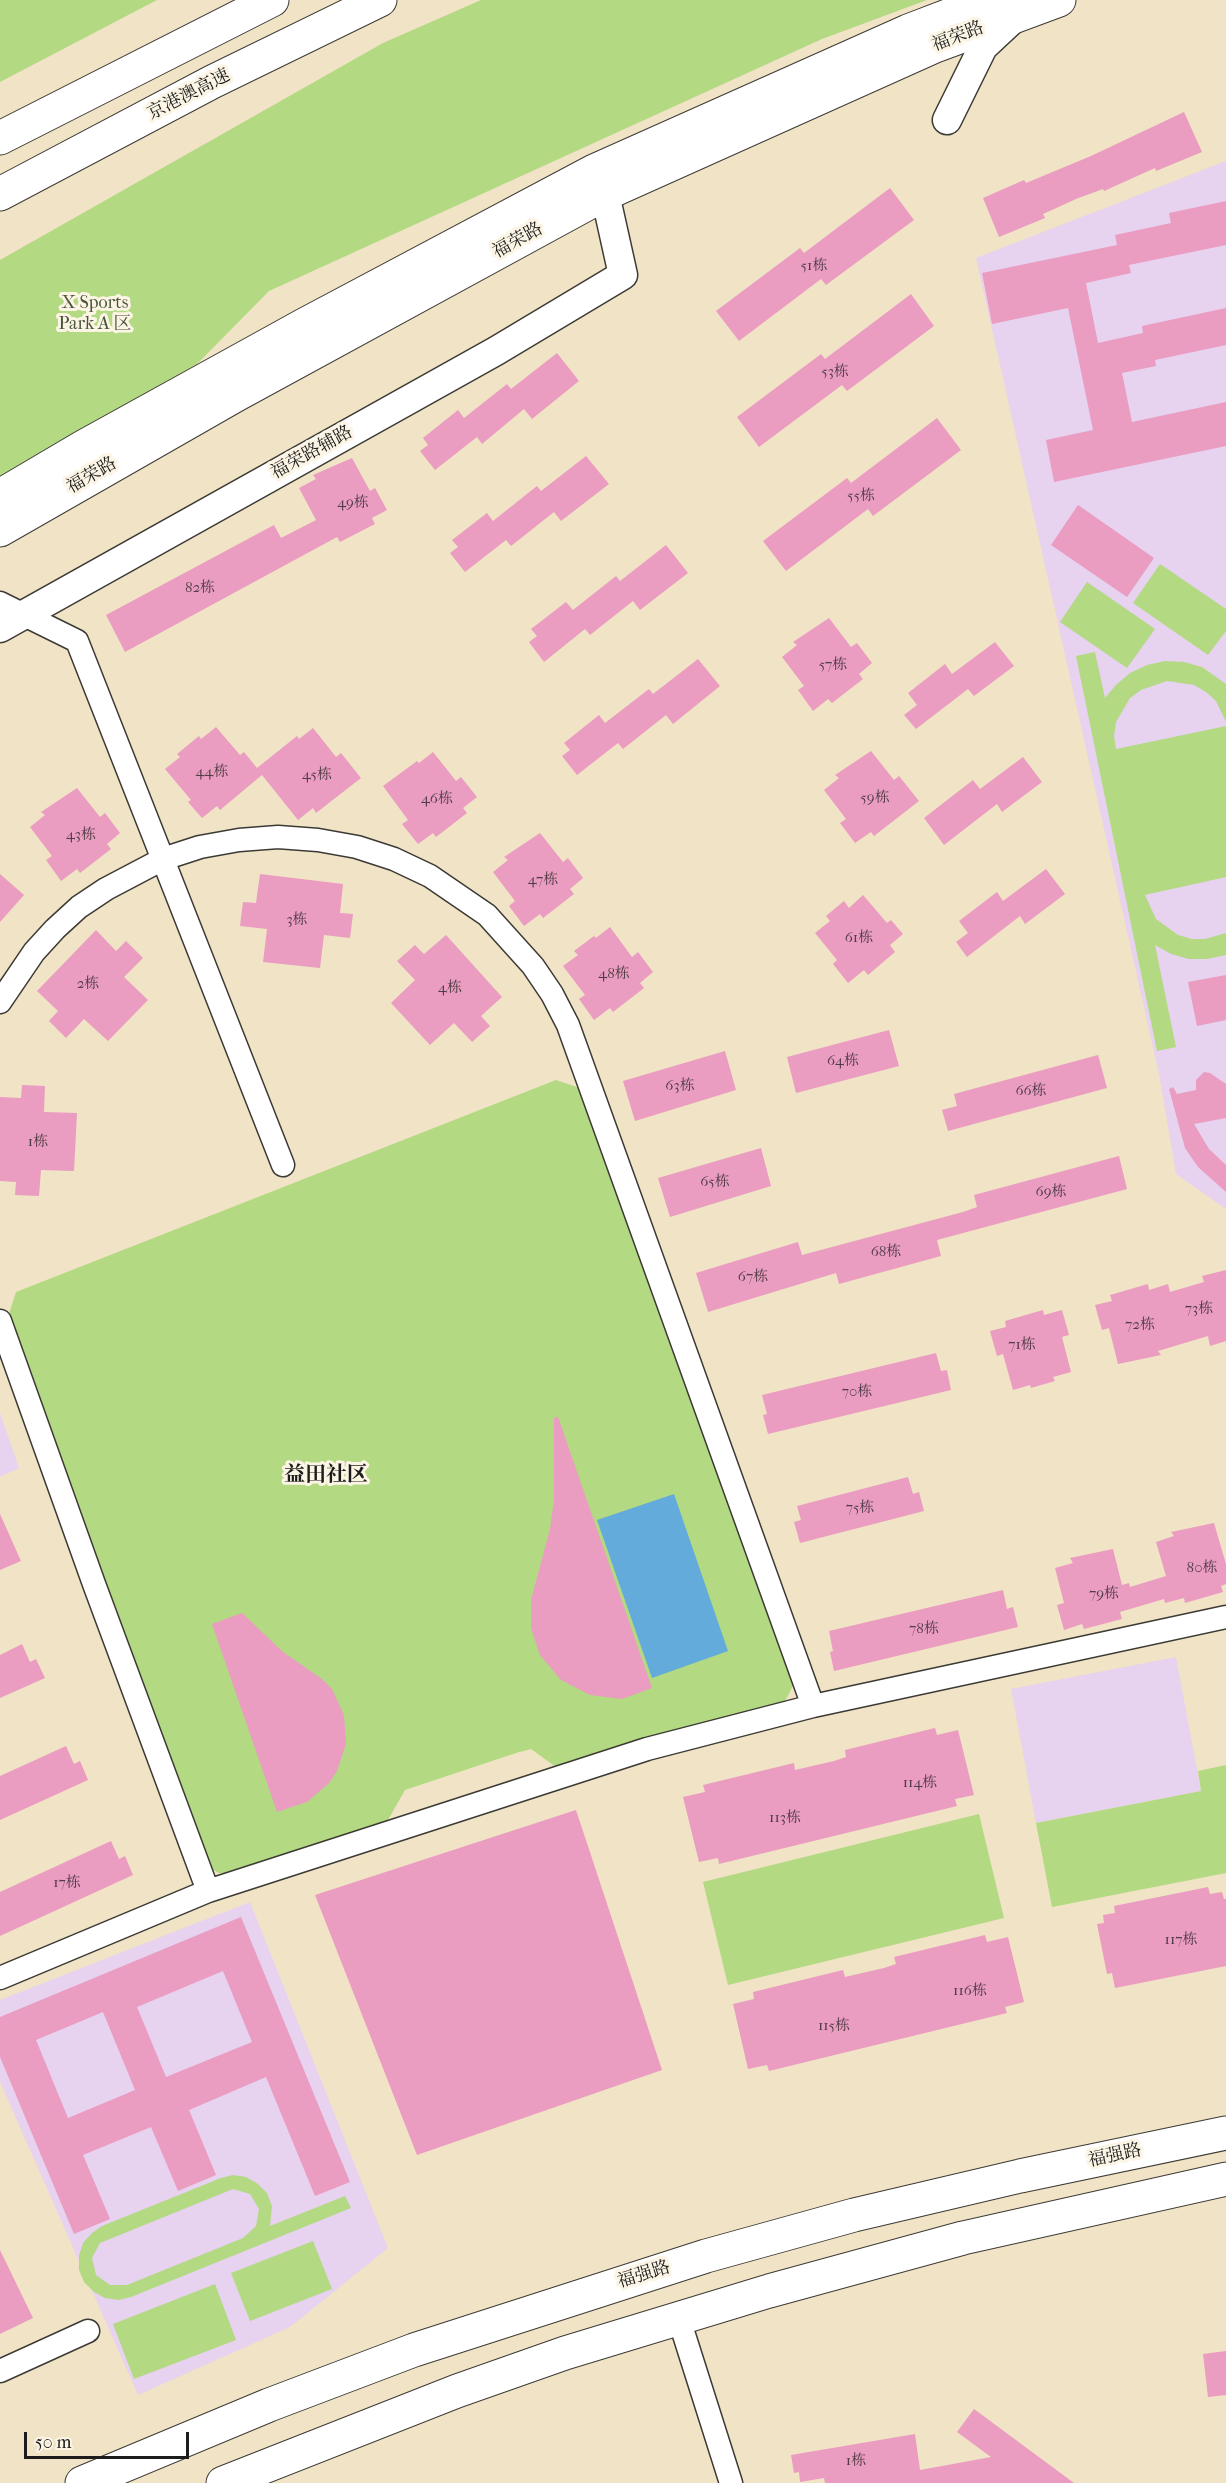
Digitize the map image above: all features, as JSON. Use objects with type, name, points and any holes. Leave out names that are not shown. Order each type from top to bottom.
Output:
[{"type":"main road","points":[[0,138],[272,0]]},
{"type":"main road","name":"京港澳高速","points":[[0,194],[212,82],[380,0]]},
{"type":"main road","name":"福荣路","points":[[0,530],[236,395],[605,194],[1024,4]]},
{"type":"main road","name":"福荣路","points":[[0,496],[83,447],[304,326],[594,171],[908,31],[1024,4]]},
{"type":"main road","name":"福强路","points":[[82,2483],[268,2405],[414,2350],[706,2256],[854,2215],[1009,2178],[1226,2133]]},
{"type":"main road","points":[[223,2483],[457,2391],[565,2353],[769,2291],[953,2240],[1226,2179]]},
{"type":"street","points":[[947,120],[983,47],[1005,28],[1024,4]]},
{"type":"street","name":"福荣路辅路","points":[[8,615],[496,351],[623,275],[605,194]]},
{"type":"street","points":[[8,615],[77,641],[283,1165]]},
{"type":"street","points":[[0,1002],[34,952],[79,908],[124,878],[163,860],[200,847],[239,840],[278,837],[318,840],[357,847],[403,863],[430,876],[487,915],[533,966],[552,994],[572,1036],[813,1706]]},
{"type":"street","points":[[0,1321],[94,1584],[208,1891]]},
{"type":"street","points":[[0,1978],[208,1891],[647,1749],[813,1706],[1226,1617]]},
{"type":"street","points":[[679,2319],[730,2483]]},
{"type":"street","points":[[0,2371],[88,2331]]},
{"type":"shaded area","points":[[1226,161],[1226,1209],[1176,1174],[1159,1074],[976,258]]},
{"type":"shaded area","points":[[0,1413],[19,1468],[0,1477]]},
{"type":"shaded area","points":[[1176,1657],[1201,1791],[1036,1823],[1011,1689]]},
{"type":"shaded area","points":[[250,1902],[388,2248],[290,2327],[138,2395],[0,2082],[0,2000]]},
{"type":"green space","points":[[0,0],[157,0],[0,82]]},
{"type":"green space","name":"X Sports Park A 区","points":[[481,0],[927,0],[822,39],[269,291],[197,364],[0,478],[0,260],[383,43]]},
{"type":"green space","points":[[1160,564],[1226,609],[1226,631],[1208,655],[1133,603]]},
{"type":"green space","points":[[1087,582],[1155,629],[1127,668],[1060,622]]},
{"type":"green space","points":[[1095,652],[1105,698],[1130,673],[1147,665],[1165,661],[1184,662],[1202,667],[1226,684],[1226,722],[1216,701],[1206,692],[1194,685],[1167,681],[1141,690],[1130,698],[1116,722],[1114,736],[1116,749],[1226,726],[1226,877],[1145,895],[1156,919],[1178,935],[1192,939],[1205,939],[1226,933],[1226,955],[1207,959],[1189,959],[1171,954],[1155,945],[1176,1047],[1157,1051],[1076,656]]},
{"type":"green space","points":[[556,1080],[583,1089],[797,1678],[781,1709],[560,1770],[531,1749],[516,1753],[405,1790],[384,1827],[230,1875],[219,1873],[203,1864],[5,1326],[16,1292]]},
{"type":"green space","points":[[1226,1765],[1226,1873],[1052,1907],[1036,1823],[1201,1791],[1198,1771]]},
{"type":"green space","points":[[979,1814],[1004,1918],[728,1985],[703,1882]]},
{"type":"green space","points":[[233,2175],[246,2177],[258,2184],[267,2193],[272,2206],[270,2226],[345,2196],[351,2208],[131,2297],[119,2300],[105,2298],[94,2292],[84,2282],[79,2270],[79,2256],[83,2243],[92,2233],[102,2226]],"holes":[[[233,2189],[250,2194],[259,2209],[256,2226],[243,2238],[127,2285],[110,2285],[96,2275],[92,2258],[100,2243]]]},
{"type":"green space","points":[[313,2241],[332,2289],[250,2321],[231,2273]]},
{"type":"green space","points":[[215,2284],[236,2340],[134,2379],[113,2324]]},
{"type":"water","points":[[674,1494],[728,1651],[652,1678],[597,1520]]},
{"type":"building","points":[[1184,112],[1202,152],[1156,171],[1155,168],[1104,191],[1103,189],[1076,199],[1043,214],[1045,218],[999,237],[983,198],[1024,180],[1026,183],[1091,156]]},
{"type":"building","points":[[890,188],[914,220],[826,285],[821,279],[739,341],[716,311],[800,248],[804,253]]},
{"type":"building","points":[[1226,201],[1226,245],[1129,265],[1131,273],[1086,283],[1098,343],[1143,333],[1142,326],[1226,308],[1226,345],[1155,360],[1156,366],[1122,373],[1132,422],[1226,402],[1226,446],[1054,482],[1046,440],[1093,430],[1068,308],[992,324],[982,273],[1117,245],[1115,235],[1171,223],[1169,213]]},
{"type":"building","points":[[911,294],[934,326],[847,391],[842,385],[759,447],[737,417],[821,354],[825,359]]},
{"type":"building","points":[[557,353],[579,381],[532,419],[524,409],[482,444],[477,437],[435,470],[420,451],[428,445],[423,438],[458,410],[464,418],[507,384],[511,389]]},
{"type":"building","points":[[937,418],[961,450],[873,516],[868,509],[786,571],[763,541],[847,478],[851,483]]},
{"type":"building","points":[[586,456],[609,484],[561,521],[554,512],[511,546],[506,540],[465,572],[450,553],[458,547],[452,540],[487,513],[493,521],[537,486],[541,491]]},
{"type":"building","points":[[352,458],[370,491],[375,488],[387,510],[372,518],[375,524],[340,542],[337,537],[125,652],[106,615],[274,525],[281,538],[316,520],[299,488],[316,479],[313,475]]},
{"type":"building","points":[[1078,505],[1154,558],[1127,597],[1051,545]]},
{"type":"building","points":[[666,545],[688,573],[640,610],[633,601],[590,635],[585,629],[544,662],[529,642],[537,636],[531,629],[566,602],[573,610],[616,576],[620,581]]},
{"type":"building","points":[[829,618],[851,647],[857,643],[872,663],[859,674],[863,679],[832,703],[828,699],[813,711],[798,690],[804,686],[782,657],[797,645],[793,642]]},
{"type":"building","points":[[995,642],[1014,666],[974,696],[968,689],[916,729],[904,715],[917,705],[908,693],[945,664],[952,674]]},
{"type":"building","points":[[698,659],[720,686],[673,724],[666,715],[623,749],[618,743],[577,775],[562,756],[570,750],[564,743],[599,715],[605,723],[649,689],[653,694]]},
{"type":"building","points":[[216,727],[240,755],[244,752],[257,768],[297,736],[299,739],[313,728],[336,757],[341,753],[361,778],[316,813],[313,808],[298,820],[262,775],[220,810],[217,806],[202,818],[188,802],[191,800],[165,769],[180,757],[177,754],[199,736],[201,739]]},
{"type":"building","points":[[871,751],[894,780],[899,776],[919,801],[874,836],[871,832],[855,843],[840,823],[846,819],[824,790],[839,778],[835,775]]},
{"type":"building","points":[[433,752],[456,781],[461,777],[477,797],[463,808],[467,813],[436,837],[433,833],[418,844],[402,824],[408,820],[383,786]]},
{"type":"building","points":[[1023,757],[1042,782],[1002,812],[997,804],[944,845],[924,818],[973,780],[980,789]]},
{"type":"building","points":[[77,788],[100,817],[105,813],[120,833],[107,844],[111,849],[80,873],[77,869],[61,881],[46,860],[52,856],[30,827],[45,815],[41,812]]},
{"type":"building","points":[[540,833],[563,862],[568,858],[583,878],[570,889],[574,894],[543,918],[540,914],[524,926],[509,906],[515,901],[493,872],[508,860],[504,857]]},
{"type":"building","points":[[1046,869],[1065,894],[1025,924],[1020,916],[967,957],[956,942],[968,933],[959,921],[997,892],[1003,901]]},
{"type":"building","points":[[0,874],[24,895],[0,922]]},
{"type":"building","points":[[260,874],[343,884],[340,913],[353,914],[350,938],[324,935],[320,968],[263,962],[267,929],[240,926],[243,902],[256,903]]},
{"type":"building","points":[[863,895],[887,923],[891,920],[903,934],[890,945],[895,952],[868,975],[864,970],[848,983],[833,964],[837,960],[815,933],[830,921],[826,916],[844,901],[849,908]]},
{"type":"building","points":[[610,927],[632,957],[638,952],[653,972],[640,983],[644,988],[613,1012],[610,1008],[594,1020],[579,999],[585,995],[563,966],[578,955],[574,951]]},
{"type":"building","points":[[96,930],[116,951],[126,941],[143,958],[124,977],[148,1000],[108,1041],[84,1019],[66,1038],[49,1021],[58,1011],[37,991]]},
{"type":"building","points":[[446,935],[502,997],[481,1016],[490,1026],[472,1042],[454,1023],[430,1045],[391,1003],[415,980],[397,961],[415,945],[424,954]]},
{"type":"building","points":[[1226,975],[1226,1020],[1197,1026],[1188,982]]},
{"type":"building","points":[[889,1030],[899,1066],[796,1093],[787,1057]]},
{"type":"building","points":[[725,1051],[736,1090],[635,1121],[623,1081]]},
{"type":"building","points":[[1098,1055],[1107,1088],[948,1131],[942,1110],[957,1106],[954,1094]]},
{"type":"building","points":[[1204,1072],[1210,1073],[1226,1084],[1226,1118],[1194,1124],[1209,1149],[1226,1165],[1226,1192],[1198,1167],[1185,1148],[1169,1089],[1173,1087],[1177,1094],[1196,1090],[1196,1080]]},
{"type":"building","points":[[22,1085],[45,1086],[44,1112],[77,1113],[74,1171],[41,1170],[39,1196],[15,1195],[16,1182],[0,1181],[0,1097],[21,1098]]},
{"type":"building","points":[[761,1148],[771,1186],[670,1217],[658,1178]]},
{"type":"building","points":[[1119,1156],[1127,1189],[937,1240],[941,1256],[839,1284],[836,1273],[708,1312],[696,1273],[798,1242],[802,1255],[963,1212],[977,1207],[974,1195]]},
{"type":"building","points":[[1226,1270],[1226,1341],[1210,1346],[1208,1336],[1158,1351],[1161,1355],[1118,1364],[1109,1328],[1102,1330],[1095,1305],[1112,1301],[1110,1295],[1148,1284],[1149,1290],[1168,1284],[1170,1292],[1204,1282],[1202,1276]]},
{"type":"building","points":[[1043,1310],[1044,1315],[1062,1310],[1069,1335],[1062,1337],[1071,1372],[1053,1377],[1055,1381],[1031,1388],[1030,1385],[1013,1390],[1003,1354],[997,1356],[990,1331],[1006,1327],[1005,1321]]},
{"type":"building","points":[[936,1353],[941,1371],[947,1370],[951,1390],[768,1434],[763,1415],[767,1414],[762,1395]]},
{"type":"building","points":[[558,1417],[652,1688],[622,1699],[590,1695],[561,1680],[540,1655],[531,1628],[531,1600],[550,1529],[554,1500],[554,1418]]},
{"type":"building","points":[[908,1477],[913,1494],[919,1492],[924,1511],[800,1543],[794,1522],[801,1520],[797,1506]]},
{"type":"building","points":[[0,1514],[21,1561],[0,1570]]},
{"type":"building","points":[[1214,1523],[1226,1564],[1226,1584],[1221,1586],[1223,1592],[1185,1603],[1184,1598],[1165,1603],[1164,1599],[1120,1612],[1122,1619],[1084,1629],[1082,1624],[1064,1630],[1057,1605],[1064,1603],[1055,1568],[1073,1563],[1070,1558],[1113,1549],[1122,1585],[1129,1583],[1130,1587],[1166,1576],[1156,1542],[1174,1536],[1171,1532]]},
{"type":"building","points":[[1003,1590],[1007,1609],[1013,1607],[1018,1627],[834,1671],[829,1631]]},
{"type":"building","points":[[242,1613],[283,1652],[322,1679],[332,1689],[344,1715],[346,1744],[337,1771],[329,1783],[307,1802],[277,1812],[212,1624]]},
{"type":"building","points":[[22,1644],[30,1662],[36,1659],[45,1678],[0,1698],[0,1655]]},
{"type":"building","points":[[935,1728],[937,1735],[958,1730],[974,1795],[955,1799],[957,1806],[719,1864],[718,1858],[699,1862],[683,1797],[705,1792],[703,1785],[794,1763],[795,1770],[834,1761],[846,1757],[845,1750]]},
{"type":"building","points":[[66,1746],[74,1764],[80,1761],[88,1780],[0,1820],[0,1776]]},
{"type":"building","points":[[576,1810],[662,2070],[417,2155],[315,1895]]},
{"type":"building","points":[[111,1841],[119,1859],[125,1856],[133,1875],[0,1936],[0,1892]]},
{"type":"building","points":[[1208,1887],[1210,1894],[1222,1892],[1226,1899],[1226,1966],[1115,1988],[1112,1973],[1107,1974],[1097,1924],[1104,1923],[1103,1915],[1115,1913],[1114,1906]]},
{"type":"building","points":[[241,1917],[350,2182],[315,2196],[266,2077],[189,2110],[216,2175],[178,2191],[151,2127],[83,2155],[110,2219],[74,2234],[0,2057],[0,2017]],"holes":[[[223,1971],[252,2042],[166,2077],[137,2007]],[[103,2012],[135,2090],[68,2118],[36,2040]]]},
{"type":"building","points":[[985,1935],[987,1942],[1008,1937],[1024,2002],[1005,2007],[1007,2013],[769,2071],[767,2065],[748,2069],[733,2004],[754,1999],[753,1992],[843,1970],[845,1977],[884,1968],[896,1964],[894,1957]]},
{"type":"building","points":[[0,2250],[33,2318],[0,2334]]},
{"type":"building","points":[[1226,2351],[1226,2395],[1208,2397],[1203,2354]]},
{"type":"building","points":[[974,2409],[1074,2483],[825,2483],[824,2478],[800,2482],[799,2472],[794,2473],[791,2455],[915,2434],[920,2470],[991,2457],[957,2432]]},
{"type":"district","name":"益田社区","points":[[326,1476]]}]
